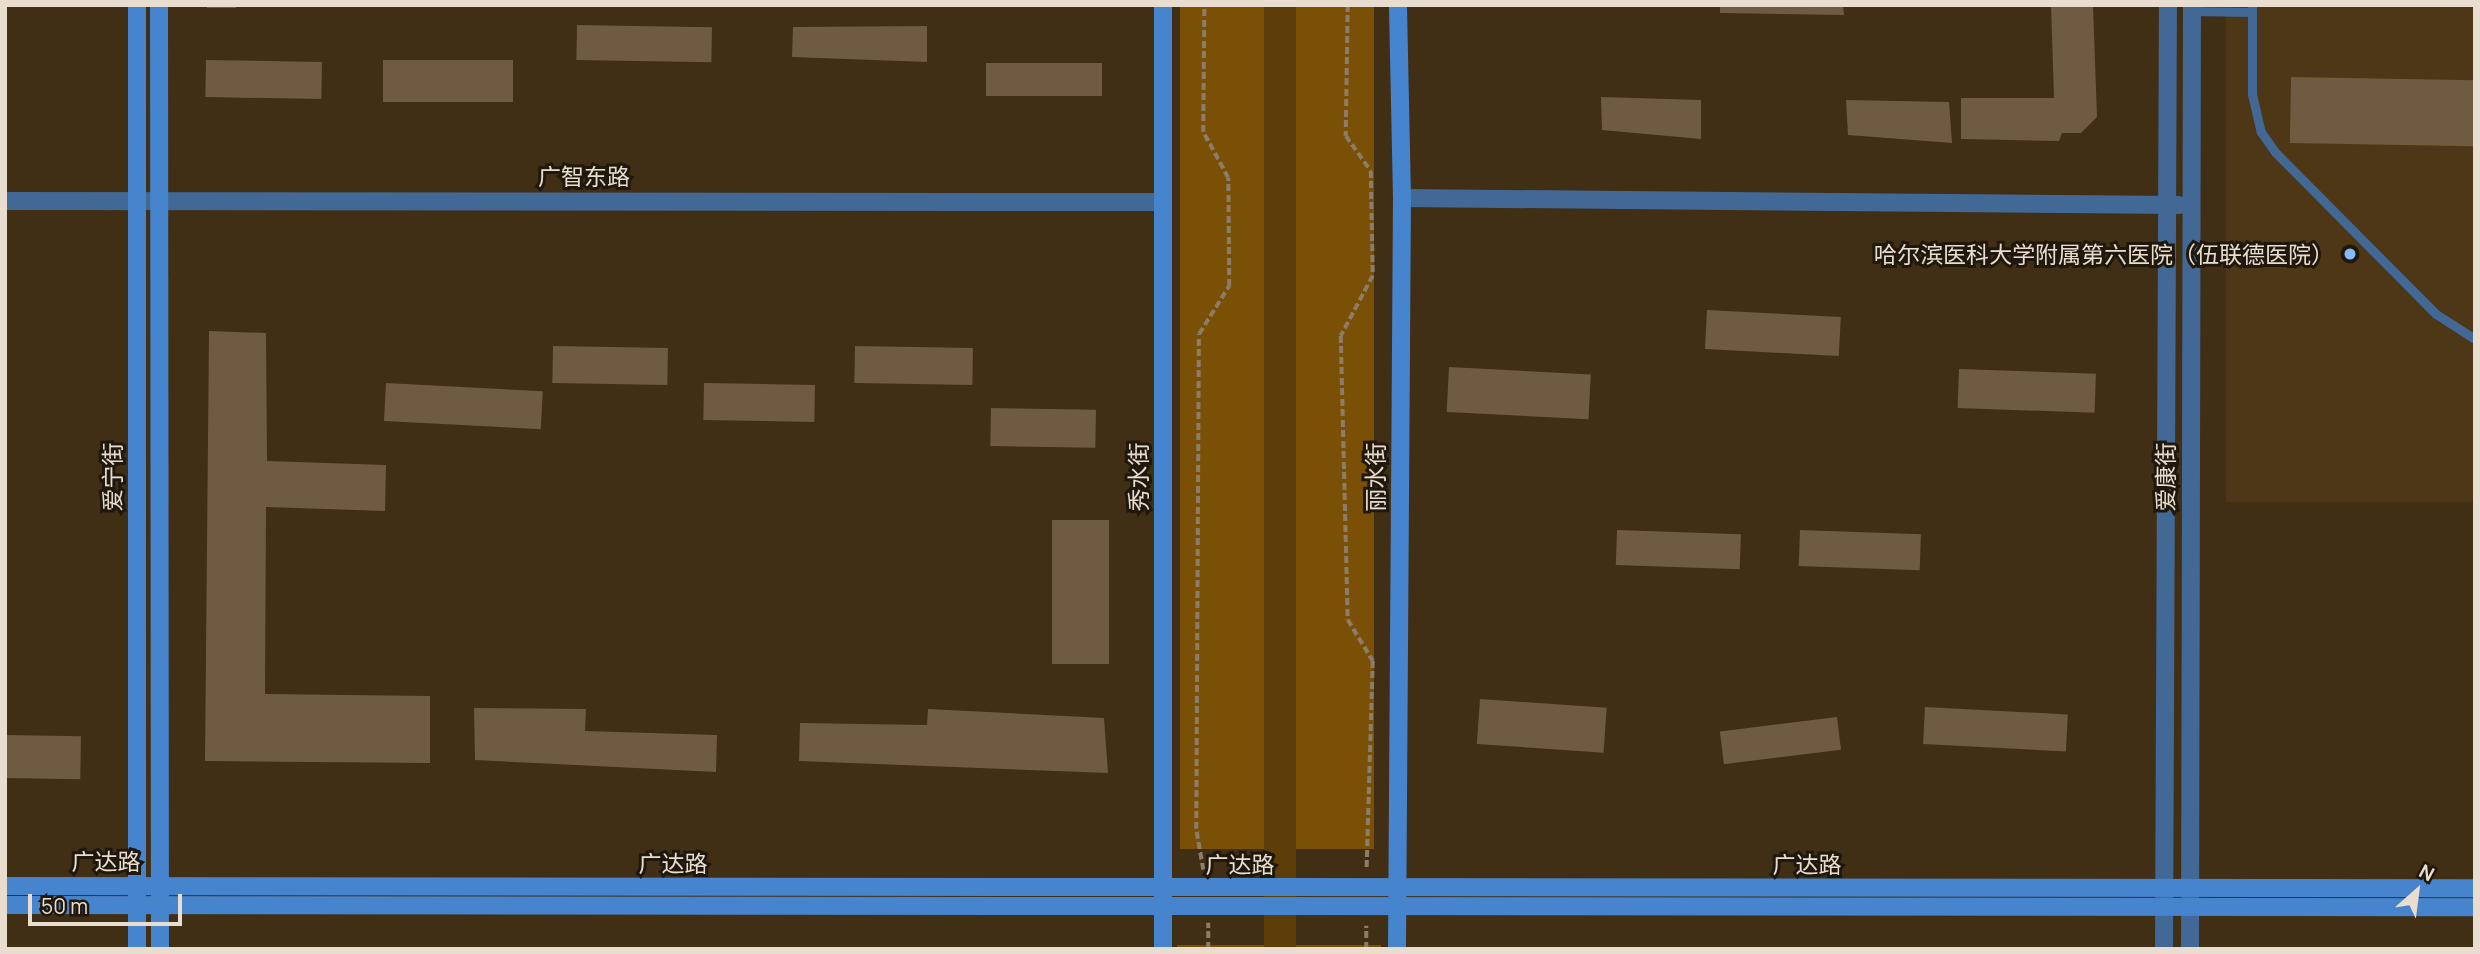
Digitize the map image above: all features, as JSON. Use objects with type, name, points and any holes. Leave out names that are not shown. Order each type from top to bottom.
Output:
[{"type":"main road","name":"爱宁街","points":[[136,5],[137,949]]},
{"type":"main road","name":"爱宁街","points":[[159,5],[160,949]]},
{"type":"main road","name":"秀水街","points":[[1163,5],[1163,949]]},
{"type":"main road","name":"丽水街","points":[[1397,949],[1402,198],[1398,5]]},
{"type":"main road","name":"广达路","points":[[5,886],[136,895],[160,904],[1163,908],[1397,908],[2164,897],[2191,888],[2475,888]]},
{"type":"main road","name":"广达路","points":[[5,905],[136,895],[159,886],[1293,888],[2164,897],[2190,906],[2475,907]]},
{"type":"street","name":"爱康街","points":[[2164,949],[2168,5]]},
{"type":"street","name":"爱康街","points":[[2190,949],[2189,205],[2192,8]]},
{"type":"street","points":[[1402,198],[2189,205]]},
{"type":"street","name":"广智东路","points":[[5,201],[1162,202]]},
{"type":"lane","points":[[2192,8],[2252,9],[2253,111],[2261,132],[2275,152],[2437,314],[2475,339]]},
{"type":"path","points":[[1204,5],[1203,132],[1228,178],[1229,286],[1199,334],[1196,829],[1207,888]]},
{"type":"path","points":[[1348,5],[1346,136],[1371,171],[1373,276],[1341,336],[1348,620],[1373,661],[1367,889]]},
{"type":"path","points":[[1208,949],[1209,908]]},
{"type":"path","points":[[1366,908],[1366,949]]},
{"type":"shaded area","points":[[1180,5],[1374,5],[1374,849],[1180,849]]},
{"type":"shaded area","points":[[1264,5],[1296,5],[1296,949],[1264,949]]},
{"type":"shaded area","name":"哈尔滨医科大学附属第六医院（伍联德医院）","points":[[2226,5],[2475,5],[2475,502],[2226,502]]},
{"type":"shaded area","points":[[1177,945],[1381,945],[1381,949],[1177,949]]},
{"type":"building","points":[[207,5],[236,5],[236,8],[207,8]]},
{"type":"building","points":[[1720,5],[1843,5],[1844,15],[1720,13]]},
{"type":"building","points":[[2051,5],[2093,5],[2097,117],[2081,133],[2062,133],[2059,141],[1961,139],[1961,98],[2054,98]]},
{"type":"building","points":[[577,25],[712,27],[711,62],[576,60]]},
{"type":"building","points":[[927,26],[927,62],[792,57],[793,27]]},
{"type":"building","points":[[206,60],[322,62],[321,99],[205,97]]},
{"type":"building","points":[[383,60],[513,60],[513,102],[383,102]]},
{"type":"building","points":[[986,63],[1102,63],[1102,96],[986,96]]},
{"type":"building","points":[[2291,77],[2475,80],[2474,146],[2290,143]]},
{"type":"building","points":[[1601,97],[1701,100],[1701,139],[1602,130]]},
{"type":"building","points":[[1846,100],[1949,102],[1952,143],[1848,135]]},
{"type":"building","points":[[1707,310],[1841,317],[1839,356],[1705,349]]},
{"type":"building","points":[[209,331],[266,333],[267,461],[386,465],[385,511],[266,507],[265,694],[430,696],[430,763],[205,761]]},
{"type":"building","points":[[553,346],[668,348],[667,385],[552,383]]},
{"type":"building","points":[[855,346],[973,348],[972,385],[854,383]]},
{"type":"building","points":[[1449,367],[1591,374],[1588,419],[1447,412]]},
{"type":"building","points":[[1959,369],[2096,374],[2095,413],[1958,408]]},
{"type":"building","points":[[386,383],[543,391],[541,429],[384,421]]},
{"type":"building","points":[[704,383],[815,385],[814,422],[703,420]]},
{"type":"building","points":[[991,408],[1096,410],[1095,448],[990,446]]},
{"type":"building","points":[[1052,520],[1109,520],[1109,664],[1052,664]]},
{"type":"building","points":[[1617,530],[1741,534],[1740,569],[1616,565]]},
{"type":"building","points":[[1800,530],[1921,534],[1920,570],[1799,566]]},
{"type":"building","points":[[1480,699],[1607,708],[1604,753],[1477,744]]},
{"type":"building","points":[[1925,707],[2068,714],[2066,751],[1923,744]]},
{"type":"building","points":[[474,708],[586,709],[585,731],[717,735],[716,772],[475,760]]},
{"type":"building","points":[[928,709],[1104,718],[1108,773],[799,761],[800,723],[927,725]]},
{"type":"building","points":[[1837,717],[1841,750],[1724,764],[1720,731]]},
{"type":"building","points":[[5,735],[81,736],[80,779],[5,778]]},
{"type":"place","name":"哈尔滨医科大学附属第六医院（伍联德医院）","points":[[2350,254]]}]
